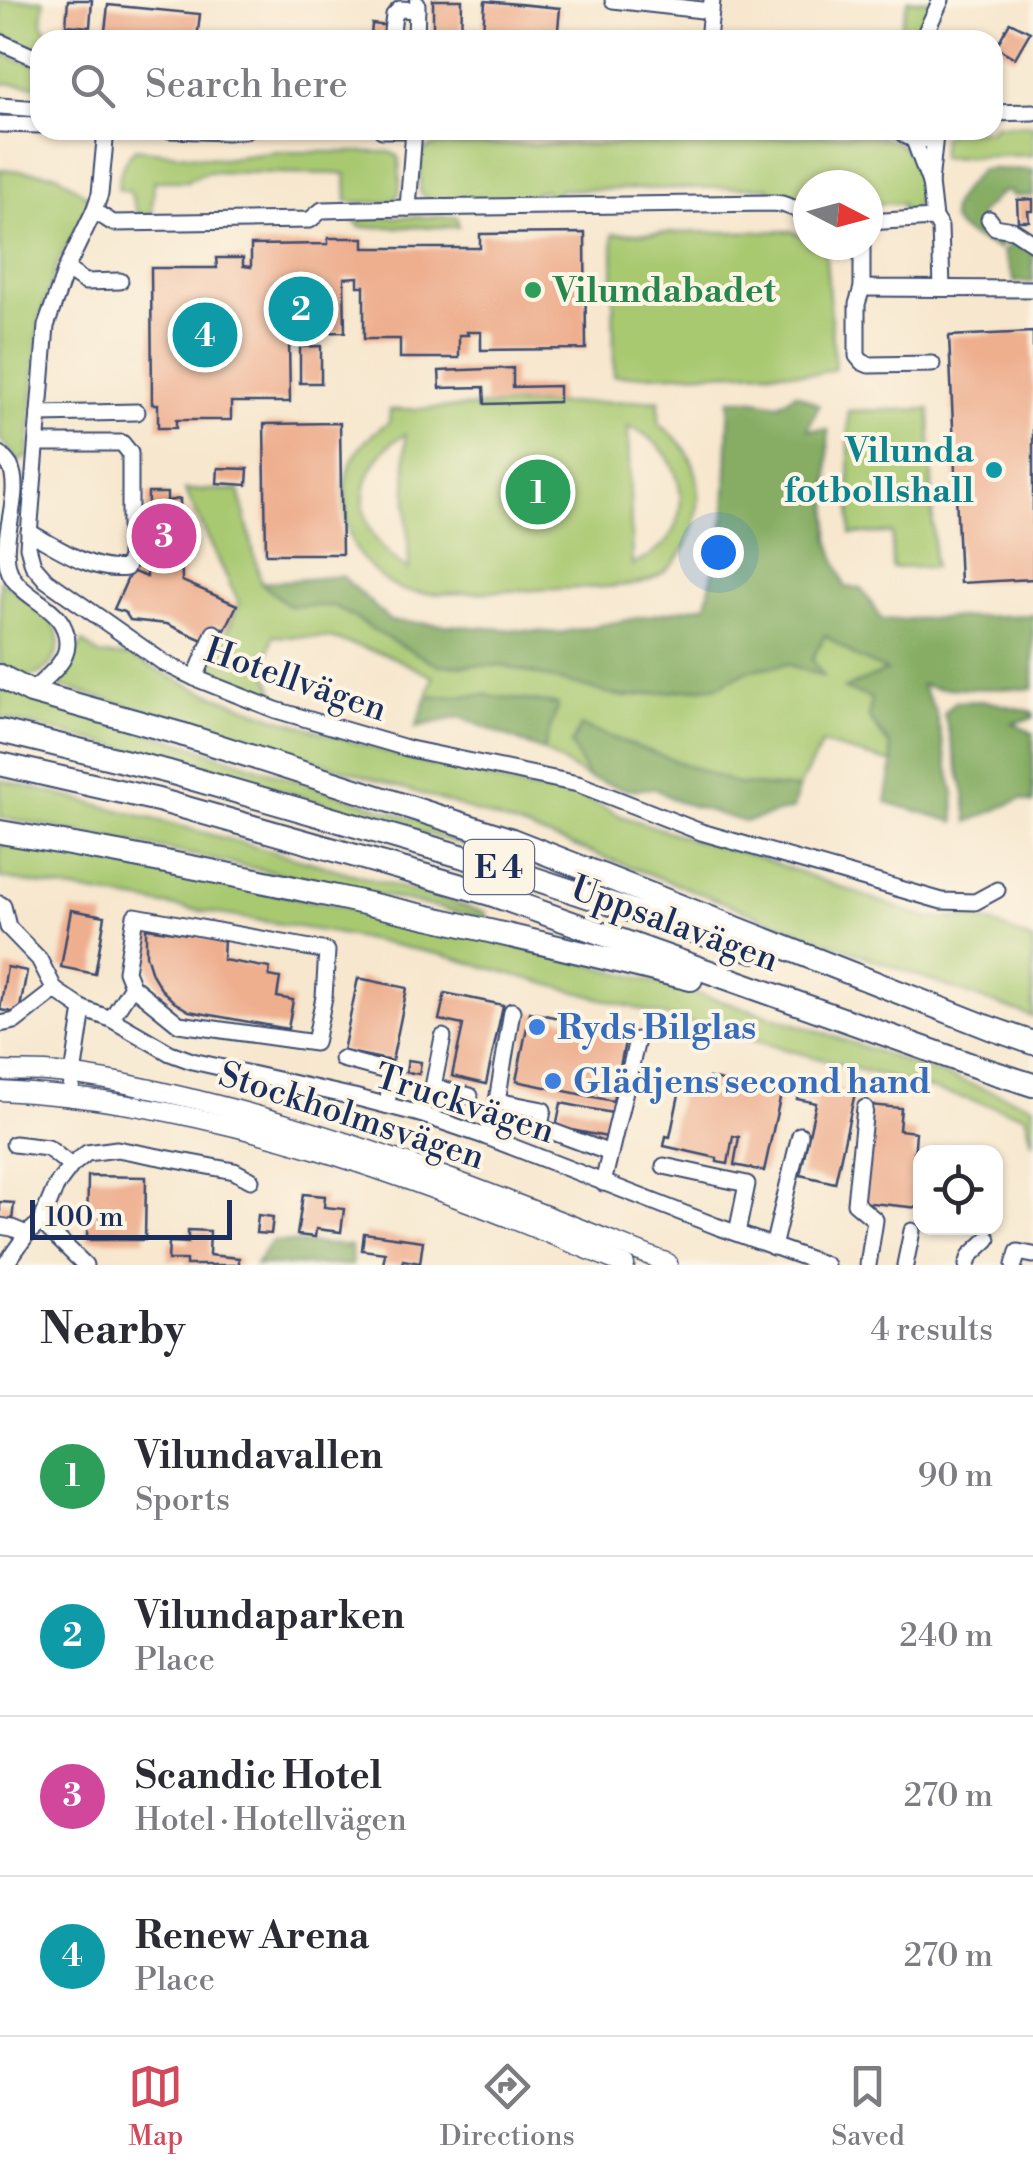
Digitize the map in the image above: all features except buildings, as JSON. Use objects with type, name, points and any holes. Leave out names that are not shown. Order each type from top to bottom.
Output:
[{"type":"highway","points":[[0,676],[30,692],[181,734],[512,840],[990,1028]]},
{"type":"highway","name":"Uppsalavägen","points":[[0,731],[169,772],[499,867],[990,1028]]},
{"type":"highway","name":"Uppsalavägen","points":[[0,764],[158,800],[490,894],[1033,1085]]},
{"type":"highway","points":[[0,832],[144,856],[478,927],[715,986],[982,1069]]},
{"type":"highway","name":"E 4","points":[[990,1028],[1033,1043]]},
{"type":"main road","name":"Stockholmsvägen","points":[[0,1071],[73,1076],[152,1089],[323,1134],[419,1167],[662,1263]]},
{"type":"main road","name":"Stockholmsvägen","points":[[0,1091],[70,1095],[143,1106],[241,1128],[427,1186],[625,1265]]},
{"type":"main road","name":"Stockholmsvägen","points":[[561,1238],[608,1265]]},
{"type":"street","points":[[613,0],[712,6]]},
{"type":"street","points":[[927,30],[941,0]]},
{"type":"street","points":[[393,30],[394,15],[400,9],[417,5],[416,30]]},
{"type":"street","points":[[0,42],[30,55]]},
{"type":"street","points":[[0,106],[30,108]]},
{"type":"street","points":[[1003,113],[1033,112]]},
{"type":"street","points":[[0,124],[30,126]]},
{"type":"street","name":"Hotellvägen","points":[[105,140],[100,194],[66,268],[46,326],[28,547],[33,565],[46,580],[164,663],[276,710],[410,749],[578,784],[700,832],[942,901],[976,902],[996,890]]},
{"type":"street","points":[[408,208],[413,140]]},
{"type":"street","points":[[924,140],[914,140],[930,183],[934,218],[940,227],[942,288]]},
{"type":"street","points":[[930,183],[937,140]]},
{"type":"street","points":[[94,211],[114,223],[310,220],[322,210],[408,208],[773,204],[793,208]]},
{"type":"street","points":[[883,221],[934,218]]},
{"type":"street","points":[[990,219],[995,227],[1013,230],[1033,243]]},
{"type":"street","points":[[862,260],[862,288],[857,304],[858,356],[862,362],[932,364]]},
{"type":"street","points":[[66,268],[84,282],[120,281]]},
{"type":"street","points":[[862,288],[1033,289]]},
{"type":"street","points":[[39,414],[137,412]]},
{"type":"street","points":[[30,532],[75,557],[114,570],[126,568],[130,558],[130,453],[122,442],[37,443]]},
{"type":"street","points":[[0,454],[11,468],[8,569],[20,589],[48,606],[62,621],[68,638],[67,652],[59,665],[30,692]]},
{"type":"street","points":[[195,678],[214,633]]},
{"type":"street","points":[[0,1024],[16,1021],[55,990],[39,959],[8,927],[2,913]]},
{"type":"street","points":[[135,916],[328,951],[315,1043],[179,1024],[132,986],[126,971],[135,916]]},
{"type":"street","points":[[111,1019],[132,986]]},
{"type":"street","name":"Truckvägen","points":[[55,990],[83,1010],[111,1019],[192,1061],[420,1114],[826,1265]]},
{"type":"street","points":[[70,1095],[83,1010]]},
{"type":"street","points":[[487,1137],[512,1011]]},
{"type":"street","points":[[420,1114],[432,1088],[443,1037]]},
{"type":"street","points":[[603,1183],[637,1040]]},
{"type":"street","points":[[342,1058],[394,1074],[386,1105]]},
{"type":"street","points":[[432,1088],[470,1096]]},
{"type":"street","points":[[497,1101],[543,1110],[540,1127],[610,1153]]},
{"type":"street","points":[[866,1108],[856,1203],[875,1220],[868,1265]]},
{"type":"street","points":[[774,1247],[800,1135]]},
{"type":"street","points":[[14,1144],[48,1148],[71,1166]]},
{"type":"street","points":[[5,1259],[41,1222],[56,1186],[71,1166],[88,1153],[117,1149],[234,1171],[252,1180]]},
{"type":"street","points":[[664,1166],[747,1184],[737,1233]]},
{"type":"street","points":[[41,1222],[85,1265]]},
{"type":"street","points":[[0,1226],[27,1234]]},
{"type":"street","points":[[905,1265],[912,1231]]},
{"type":"street","points":[[967,1265],[970,1256],[988,1239]]},
{"type":"street","points":[[1014,1265],[1018,1252],[1033,1254]]},
{"type":"green space","points":[[0,0],[44,0],[42,23],[46,30],[30,30],[30,46],[1,35]]},
{"type":"green space","points":[[908,0],[932,0],[918,30],[900,30]]},
{"type":"green space","points":[[0,52],[30,62],[30,85],[0,83]]},
{"type":"green space","points":[[1003,125],[1033,125],[1033,155],[940,158],[942,140],[1003,140]]},
{"type":"green space","points":[[889,140],[904,148],[915,166],[918,199],[913,210],[903,213],[902,204],[883,203],[883,170],[793,170],[793,200],[780,195],[770,197],[769,187],[558,190],[557,202],[545,190],[526,201],[429,200],[420,193],[420,155],[436,145]]},
{"type":"green space","points":[[136,149],[222,159],[275,152],[390,152],[399,159],[400,187],[395,199],[359,202],[347,201],[346,174],[207,172],[187,181],[154,181],[152,214],[138,215],[130,192],[118,189],[125,162]]},
{"type":"green space","points":[[0,169],[57,174],[91,199],[58,262],[39,320],[28,457],[19,461],[0,439]]},
{"type":"green space","points":[[980,170],[1033,170],[1033,196],[1002,192],[980,213],[979,224],[987,231],[1006,235],[999,249],[965,233],[952,218],[952,209],[966,186]]},
{"type":"green space","points":[[350,217],[457,217],[458,227],[360,227]]},
{"type":"green space","points":[[793,232],[793,260],[826,260],[835,369],[815,374],[771,371],[614,376],[613,234]]},
{"type":"green space","points":[[1014,239],[1033,250],[1033,282],[1015,282],[1003,253]]},
{"type":"green space","points":[[796,393],[819,405],[808,429],[828,430],[829,540],[845,587],[861,588],[882,620],[1033,615],[1033,689],[921,685],[935,710],[954,794],[955,822],[886,802],[893,763],[889,744],[869,718],[871,698],[844,689],[886,671],[825,635],[812,659],[823,676],[788,664],[749,670],[718,686],[623,697],[504,666],[438,665],[335,606],[289,606],[261,583],[342,576],[390,621],[559,633],[706,605],[725,515],[730,399],[779,404]]},
{"type":"green space","points":[[659,400],[659,424],[682,445],[696,473],[698,503],[691,534],[675,562],[664,572],[634,584],[439,594],[400,589],[378,575],[359,554],[349,532],[346,503],[352,461],[365,442],[389,422],[390,410]],"holes":[[[628,427],[658,446],[669,460],[680,493],[675,527],[665,543],[632,566]],[[405,434],[409,569],[408,570],[386,551],[370,529],[364,498],[366,483],[380,455]]]},
{"type":"green space","points":[[930,409],[934,567],[892,568],[892,533],[851,534],[848,411]]},
{"type":"green space","points":[[185,490],[239,490],[261,583],[289,605],[335,606],[438,665],[504,666],[624,697],[718,686],[749,670],[788,664],[821,676],[812,659],[825,635],[853,655],[887,671],[846,688],[871,698],[869,718],[889,745],[893,763],[822,744],[798,789],[738,784],[582,727],[571,744],[588,778],[543,751],[557,704],[487,695],[427,697],[433,677],[390,656],[330,638],[273,636],[264,668],[280,703],[207,678],[239,603]]},
{"type":"green space","points":[[0,580],[44,614],[58,634],[55,657],[38,674],[22,676],[0,667]]},
{"type":"green space","points":[[83,642],[99,655],[129,656],[197,689],[277,718],[432,766],[471,768],[484,777],[533,790],[575,793],[621,816],[755,856],[928,919],[977,917],[1033,941],[1033,1017],[500,820],[311,759],[55,685]]},
{"type":"green space","points":[[0,687],[532,858],[532,866],[222,772],[0,718]]},
{"type":"green space","points":[[487,695],[558,705],[543,751],[460,717],[416,727],[427,697]]},
{"type":"green space","points":[[986,701],[1033,712],[1033,718],[1013,723],[1033,733],[1033,803],[1021,799],[968,822],[965,794],[944,714],[955,702]]},
{"type":"green space","points":[[581,726],[738,784],[798,789],[793,809],[745,822],[676,801],[654,788],[627,790],[588,778],[571,744]]},
{"type":"green space","points":[[0,780],[365,878],[487,913],[486,918],[0,817]]},
{"type":"green space","points":[[0,844],[383,915],[668,986],[795,1024],[1033,1105],[1033,1144],[1025,1115],[442,955],[335,933],[0,878]]},
{"type":"green space","points":[[272,1241],[351,1246],[352,1265],[255,1265]]},
{"type":"place","name":"Vilundabadet","points":[[533,290]]},
{"type":"place","name":"Vilundaparken","points":[[301,309]]},
{"type":"place","name":"Renew Arena","points":[[205,335]]},
{"type":"place","name":"Vilunda fotbollshall","points":[[994,470]]},
{"type":"place","name":"Vilundavallen","points":[[538,492]]},
{"type":"place","name":"Scandic Hotel","points":[[164,536]]},
{"type":"place","name":"Ryds Bilglas","points":[[537,1027]]},
{"type":"place","name":"Glädjens second hand","points":[[553,1081]]}]
